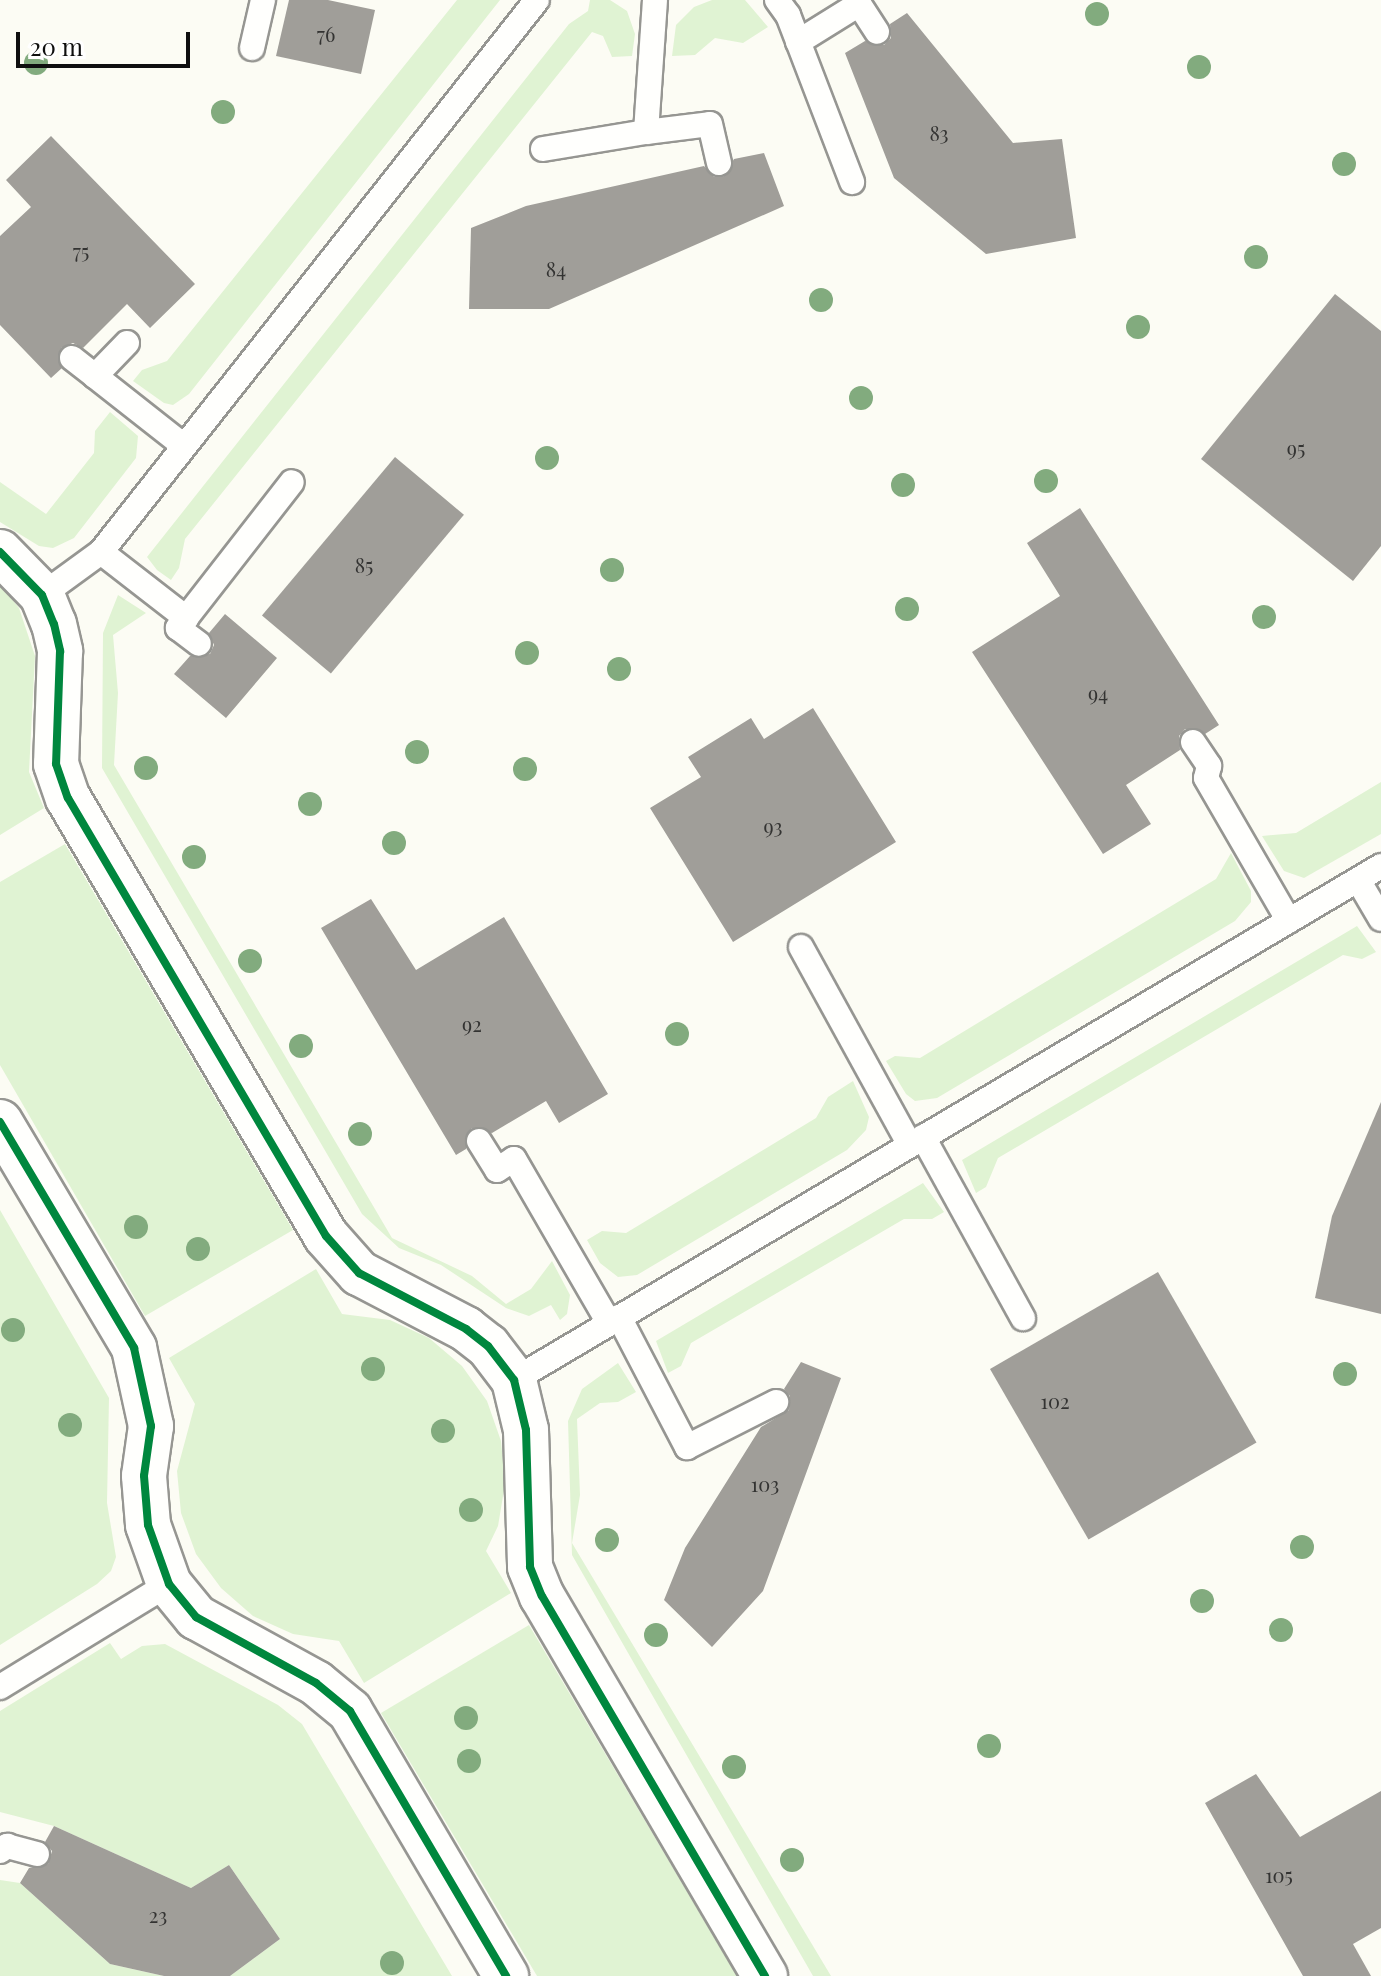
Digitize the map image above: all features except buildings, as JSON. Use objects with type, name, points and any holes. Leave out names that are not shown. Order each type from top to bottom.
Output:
[{"type":"street","points":[[0,552],[42,595],[60,651],[55,743],[59,779],[326,1236],[359,1273],[466,1329],[488,1346],[514,1380],[526,1430],[530,1567],[542,1596],[765,1976]]},
{"type":"street","points":[[0,1122],[134,1348],[151,1426],[144,1476],[148,1525],[169,1584],[196,1617],[316,1683],[350,1711],[506,1976]]},
{"type":"lane","points":[[252,48],[263,0]]},
{"type":"lane","points":[[42,595],[101,552],[537,0]]},
{"type":"lane","points":[[646,132],[655,0]]},
{"type":"lane","points":[[777,0],[798,42],[852,182]]},
{"type":"lane","points":[[798,42],[859,4],[877,32]]},
{"type":"lane","points":[[543,149],[710,124],[719,163]]},
{"type":"lane","points":[[95,376],[127,343]]},
{"type":"lane","points":[[72,358],[184,446]]},
{"type":"lane","points":[[199,644],[178,628],[292,482]]},
{"type":"lane","points":[[101,552],[186,618]]},
{"type":"lane","points":[[1193,742],[1209,766],[1206,778],[1289,921]]},
{"type":"lane","points":[[514,1380],[1381,866]]},
{"type":"lane","points":[[1358,880],[1381,919]]},
{"type":"lane","points":[[801,947],[1023,1318]]},
{"type":"lane","points":[[479,1141],[497,1170],[514,1159],[614,1320],[687,1447],[776,1402]]},
{"type":"lane","points":[[0,1687],[169,1584]]},
{"type":"lane","points":[[0,1851],[7,1846],[37,1854]]},
{"type":"green space","points":[[457,0],[500,0],[189,394],[173,405],[164,403],[133,381],[142,370],[167,361]]},
{"type":"green space","points":[[590,0],[610,0],[627,11],[635,34],[632,56],[612,57],[603,36],[592,32],[185,539],[179,568],[171,580],[157,570],[147,557],[569,24],[588,11]]},
{"type":"green space","points":[[712,0],[745,0],[768,27],[743,43],[715,38],[695,55],[672,56],[676,25],[694,7]]},
{"type":"green space","points":[[110,412],[138,436],[136,458],[74,538],[53,548],[39,546],[0,522],[0,482],[46,514],[94,453],[95,431]]},
{"type":"green space","points":[[0,584],[19,608],[35,656],[29,772],[44,808],[0,835]]},
{"type":"green space","points":[[118,595],[146,613],[113,635],[118,693],[114,765],[392,1238],[472,1276],[506,1304],[531,1289],[552,1261],[570,1295],[567,1314],[560,1320],[551,1305],[529,1316],[506,1308],[441,1265],[399,1248],[362,1214],[102,768],[103,633]]},
{"type":"green space","points":[[1381,782],[1381,834],[1304,878],[1284,871],[1262,836],[1296,833]]},
{"type":"green space","points":[[65,844],[293,1230],[145,1316],[0,1065],[0,882]]},
{"type":"green space","points":[[1231,853],[1251,891],[1251,902],[1235,921],[937,1098],[915,1101],[906,1094],[886,1061],[895,1056],[920,1058],[1216,879]]},
{"type":"green space","points":[[1357,926],[1376,952],[1362,959],[1343,955],[998,1158],[986,1187],[976,1193],[962,1160]]},
{"type":"green space","points":[[853,1081],[869,1117],[866,1130],[847,1150],[637,1275],[618,1277],[600,1263],[587,1240],[602,1231],[626,1233],[816,1118],[828,1097]]},
{"type":"green space","points":[[923,1183],[944,1212],[932,1219],[904,1219],[691,1343],[681,1366],[668,1373],[656,1341]]},
{"type":"green space","points":[[0,1210],[109,1398],[107,1503],[116,1557],[111,1571],[97,1584],[0,1645]]},
{"type":"green space","points":[[316,1269],[342,1314],[390,1320],[429,1338],[462,1366],[487,1401],[501,1441],[505,1484],[498,1526],[486,1551],[511,1593],[364,1683],[339,1641],[293,1634],[253,1616],[221,1588],[196,1554],[181,1513],[177,1471],[195,1404],[169,1358]]},
{"type":"green space","points":[[618,1363],[636,1392],[618,1402],[600,1403],[577,1419],[580,1495],[572,1543],[831,1976],[813,1976],[572,1555],[568,1421],[582,1389]]},
{"type":"green space","points":[[529,1625],[737,1976],[537,1976],[381,1713]]},
{"type":"green space","points":[[110,1643],[121,1659],[142,1646],[165,1644],[278,1705],[302,1724],[452,1976],[230,1976],[280,1939],[229,1865],[191,1888],[54,1826],[0,1812],[0,1711]]},
{"type":"green space","points":[[0,1880],[20,1883],[110,1964],[164,1976],[0,1976]]},
{"type":"cycle path","points":[[0,552],[42,595],[54,624],[60,651],[56,764],[68,798],[326,1236],[359,1273],[466,1329],[488,1346],[514,1380],[526,1430],[530,1567],[542,1596],[765,1976]]},
{"type":"cycle path","points":[[0,1122],[134,1348],[151,1426],[144,1476],[148,1525],[169,1584],[196,1617],[316,1683],[350,1711],[506,1976]]}]
